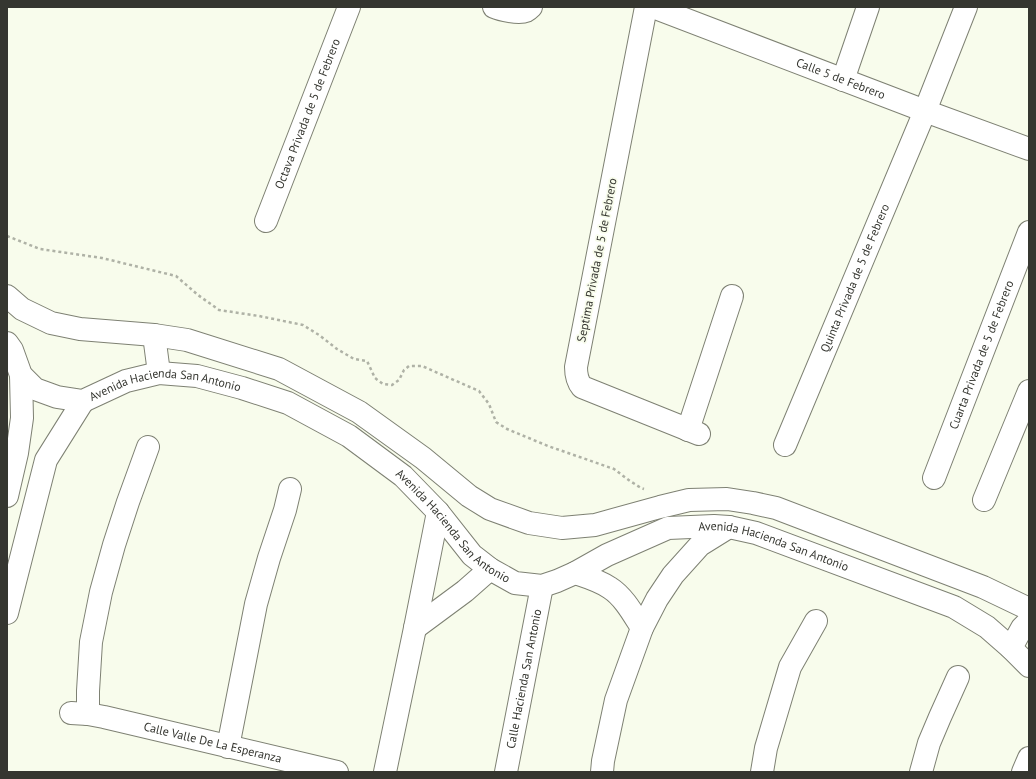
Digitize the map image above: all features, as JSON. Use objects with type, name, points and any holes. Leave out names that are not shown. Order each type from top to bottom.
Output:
[{"type":"street","name":"Octava Privada de 5 de Febrero","points":[[266,221],[349,7]]},
{"type":"street","points":[[494,7],[513,11],[525,11],[532,7]]},
{"type":"street","name":"Septima Privada de 5 de Febrero","points":[[646,7],[576,367],[578,382],[582,387],[694,432],[732,296]]},
{"type":"street","name":"Calle 5 de Febrero","points":[[654,7],[843,80],[1029,149]]},
{"type":"street","points":[[843,80],[868,7]]},
{"type":"street","name":"Quinta Privada de 5 de Febrero","points":[[785,445],[925,111],[966,7]]},
{"type":"street","name":"Cuarta Privada de 5 de Febrero","points":[[934,478],[1029,232]]},
{"type":"street","points":[[7,296],[22,309],[51,323],[80,330],[154,335],[187,340],[279,369],[359,412],[423,458],[469,496],[490,509],[529,524],[562,528],[595,525],[689,500],[727,499],[753,503],[776,508],[983,587],[1029,609]]},
{"type":"street","points":[[154,335],[159,373]]},
{"type":"street","name":"Avenida Hacienda San Antonio","points":[[7,343],[12,350],[21,375],[35,389],[58,397],[83,402],[126,381],[159,373],[197,376],[242,388],[288,403],[349,436],[403,476],[438,512],[472,554],[490,569],[515,583],[542,586],[557,581],[575,574],[607,555],[668,528],[714,526],[729,527],[756,533],[954,607],[987,627],[1029,666]]},
{"type":"street","points":[[7,496],[17,453],[22,418],[21,375]]},
{"type":"street","points":[[984,500],[1029,391]]},
{"type":"street","points":[[7,613],[46,460],[83,402]]},
{"type":"street","name":"Calle Valle De La Esperanza","points":[[148,447],[116,538],[101,592],[91,642],[88,691],[79,714],[337,772]]},
{"type":"street","points":[[17,453],[46,460]]},
{"type":"street","points":[[403,476],[423,458]]},
{"type":"street","points":[[228,747],[256,604],[290,489]]},
{"type":"street","points":[[660,507],[668,528]]},
{"type":"street","points":[[385,772],[416,628],[438,512]]},
{"type":"street","points":[[602,772],[616,700],[642,628],[657,599],[674,575],[700,545],[729,527]]},
{"type":"street","points":[[416,628],[465,591],[490,569]]},
{"type":"street","points":[[575,574],[594,580],[611,588],[624,601],[642,628]]},
{"type":"street","name":"Calle Hacienda San Antonio","points":[[506,772],[542,586]]},
{"type":"street","points":[[762,772],[766,748],[790,667],[816,621]]},
{"type":"street","points":[[1011,648],[1017,635],[1029,621]]},
{"type":"street","points":[[920,772],[932,736],[958,678]]},
{"type":"street","points":[[1023,772],[1029,758]]},
{"type":"path","points":[[7,236],[40,249],[102,258],[176,276],[198,295],[219,310],[303,325],[354,359],[367,361],[375,378],[383,384],[392,385],[399,380],[404,370],[409,366],[422,366],[479,391],[489,404],[496,422],[507,429],[548,446],[614,469],[641,488],[655,490],[660,507]]}]
